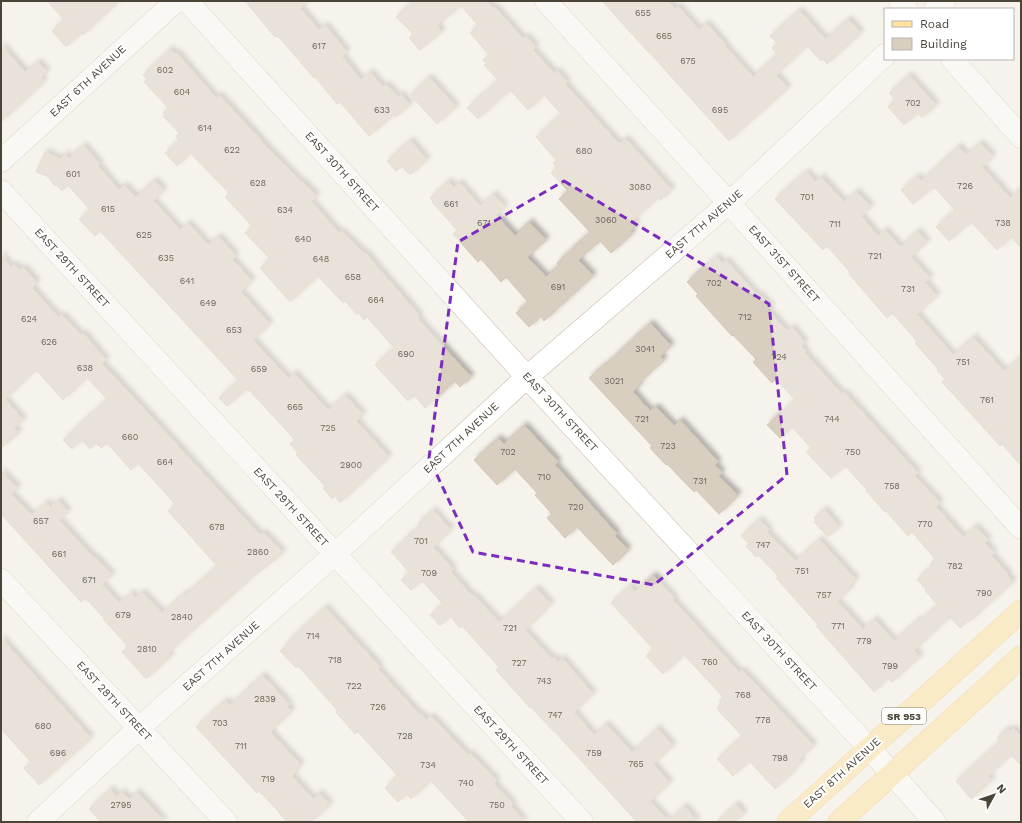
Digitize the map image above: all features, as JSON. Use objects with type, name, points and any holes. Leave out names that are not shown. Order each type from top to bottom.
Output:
[{"type":"main road","name":"EAST 8TH AVENUE","points":[[788,822],[1021,611]]},
{"type":"main road","name":"SR 953","points":[[839,822],[1021,657]]},
{"type":"street","name":"EAST 6TH AVENUE","points":[[1,161],[176,1]]},
{"type":"street","name":"EAST 30TH STREET","points":[[187,1],[527,377],[869,748],[935,822]]},
{"type":"street","name":"EAST 31ST STREET","points":[[546,1],[730,203],[1021,528]]},
{"type":"street","points":[[936,8],[944,1]]},
{"type":"street","name":"EAST 7TH AVENUE","points":[[38,822],[139,728],[335,554],[527,377],[730,203],[884,56]]},
{"type":"street","points":[[953,60],[1021,137]]},
{"type":"street","name":"EAST 29TH STREET","points":[[1,191],[582,822]]},
{"type":"street","name":"EAST 28TH STREET","points":[[1,580],[226,822]]},
{"type":"highlighted area","points":[[564,181],[769,304],[787,475],[654,585],[473,552],[429,458],[458,242]]},
{"type":"building","points":[[47,1],[119,1],[83,35],[81,33],[66,47],[52,31],[64,20]]},
{"type":"building","points":[[245,1],[309,1],[300,8],[319,30],[325,25],[347,52],[342,56],[361,80],[370,72],[383,87],[386,84],[398,97],[401,94],[410,105],[396,117],[394,115],[369,136],[340,102],[337,104],[284,43],[277,36],[275,37]]},
{"type":"building","points":[[413,1],[487,1],[493,8],[495,7],[523,39],[526,36],[536,47],[533,50],[554,73],[557,71],[567,82],[565,84],[619,144],[625,138],[672,190],[661,200],[658,198],[633,220],[637,225],[630,231],[632,234],[611,253],[600,241],[578,260],[593,276],[544,321],[541,316],[529,327],[516,313],[528,302],[506,277],[501,282],[481,259],[478,262],[453,234],[457,230],[430,198],[448,181],[454,187],[459,182],[480,206],[493,194],[505,207],[496,215],[515,236],[529,222],[546,240],[527,257],[546,277],[559,265],[557,263],[590,232],[559,199],[568,191],[551,173],[557,168],[553,163],[556,160],[536,137],[561,114],[544,95],[528,110],[510,90],[478,119],[467,108],[498,80],[484,65],[486,63],[483,60],[489,55],[470,33],[478,25],[461,6],[437,25],[442,32],[420,50],[409,38],[413,34],[396,17]]},
{"type":"building","points":[[602,1],[668,1],[675,9],[678,6],[699,30],[706,23],[753,77],[777,54],[772,48],[777,43],[770,36],[799,10],[825,39],[848,19],[861,33],[827,64],[823,59],[821,61],[807,46],[776,75],[788,88],[729,141]]},
{"type":"building","points":[[1,45],[25,72],[38,62],[47,72],[41,78],[44,82],[1,122]]},
{"type":"building","points":[[170,49],[175,54],[176,52],[216,98],[219,95],[261,141],[302,183],[303,182],[317,196],[311,201],[339,233],[341,231],[365,254],[366,253],[419,315],[418,316],[420,318],[418,319],[471,377],[460,387],[455,381],[425,408],[414,395],[408,401],[375,365],[394,348],[367,317],[364,320],[359,313],[357,315],[345,301],[343,303],[318,276],[290,302],[260,268],[270,259],[245,233],[252,226],[225,197],[229,193],[190,153],[177,166],[165,153],[179,140],[176,136],[179,133],[163,116],[165,115],[163,112],[168,108],[144,82],[147,79],[143,75]]},
{"type":"building","points":[[909,75],[936,105],[922,118],[917,113],[904,125],[888,107],[895,99],[889,93]]},
{"type":"building","points":[[429,77],[456,107],[437,124],[410,95]]},
{"type":"building","points":[[410,140],[427,160],[410,175],[402,167],[396,171],[387,161]]},
{"type":"building","points":[[980,143],[993,157],[982,167],[1010,198],[1021,188],[1021,248],[1011,237],[997,250],[971,222],[949,241],[936,227],[955,210],[934,187],[913,204],[901,190],[917,176],[921,181],[958,146],[966,155]]},
{"type":"building","points":[[83,145],[100,164],[98,166],[119,190],[124,185],[136,197],[154,180],[164,191],[153,200],[180,230],[188,223],[208,245],[218,236],[236,256],[232,259],[252,281],[241,292],[270,324],[253,340],[289,379],[294,373],[328,410],[345,395],[363,415],[356,421],[389,457],[340,503],[335,496],[332,499],[323,488],[325,486],[296,455],[298,453],[290,444],[295,440],[249,390],[248,391],[247,389],[227,406],[219,398],[238,380],[100,231],[95,236],[79,219],[90,210],[68,185],[62,191],[56,185],[55,186],[47,176],[36,172],[45,152],[60,159],[65,154],[69,158]]},
{"type":"building","points":[[807,172],[815,182],[821,177],[844,202],[856,191],[871,207],[861,216],[878,236],[885,230],[900,247],[917,231],[927,242],[911,257],[930,278],[925,282],[937,296],[917,314],[953,355],[973,337],[1004,371],[1021,356],[1021,466],[1002,444],[1000,446],[942,382],[945,379],[937,370],[938,369],[915,343],[917,341],[892,313],[887,318],[827,246],[823,250],[775,199],[799,177]]},
{"type":"building","points":[[1,255],[11,267],[14,264],[20,270],[23,267],[37,283],[32,288],[58,317],[62,315],[81,335],[83,333],[106,360],[102,364],[260,535],[263,532],[283,553],[271,563],[270,562],[260,572],[259,571],[168,653],[171,656],[146,679],[122,652],[128,646],[103,619],[104,618],[85,598],[81,602],[1,514],[1,471],[18,488],[11,494],[32,515],[46,502],[50,507],[58,500],[68,512],[59,520],[112,575],[102,584],[119,603],[131,593],[135,598],[142,592],[162,613],[184,593],[185,595],[217,566],[168,511],[175,504],[138,463],[131,470],[107,443],[101,448],[96,443],[90,449],[82,440],[72,449],[63,440],[107,399],[87,378],[63,400],[36,370],[5,399],[23,420],[14,428],[19,433],[1,448]]},
{"type":"building","points":[[716,256],[723,264],[726,260],[758,296],[760,295],[771,307],[768,310],[787,331],[792,327],[805,343],[801,346],[806,352],[805,353],[842,394],[844,392],[918,473],[915,476],[940,503],[936,507],[963,537],[975,526],[988,540],[985,543],[994,553],[991,555],[1013,582],[969,622],[968,620],[960,628],[950,617],[914,650],[920,657],[892,682],[888,678],[874,692],[816,626],[818,625],[776,578],[778,576],[758,555],[756,557],[746,546],[749,544],[741,536],[759,519],[769,530],[767,532],[795,561],[819,539],[856,580],[849,587],[851,588],[837,601],[863,629],[874,619],[894,641],[917,620],[919,621],[938,605],[925,591],[926,590],[917,579],[932,566],[930,564],[935,559],[912,532],[908,536],[845,466],[831,478],[806,452],[811,448],[792,427],[780,438],[767,425],[795,400],[776,379],[772,383],[753,362],[756,359],[733,335],[732,336],[696,296],[698,294],[687,282]]},
{"type":"building","points":[[650,323],[671,346],[660,356],[664,360],[639,383],[640,385],[633,392],[650,411],[656,407],[674,426],[680,420],[718,462],[715,465],[722,473],[718,476],[738,495],[719,514],[696,490],[694,492],[667,464],[666,465],[650,448],[652,446],[589,378]]},
{"type":"building","points":[[524,425],[558,462],[555,465],[617,534],[615,536],[628,550],[613,565],[577,527],[565,538],[547,518],[552,514],[535,495],[537,493],[515,469],[497,485],[474,460],[498,438],[504,444]]},
{"type":"building","points":[[824,509],[839,527],[828,537],[814,522],[816,520],[814,518]]},
{"type":"building","points":[[433,510],[451,530],[433,547],[453,569],[451,572],[472,596],[474,595],[499,622],[536,588],[551,604],[525,630],[552,659],[554,657],[558,662],[562,658],[593,694],[574,712],[594,735],[606,724],[632,752],[657,728],[673,746],[653,764],[670,783],[650,801],[668,821],[684,806],[698,822],[637,822],[496,670],[499,667],[462,626],[460,628],[450,616],[440,626],[430,615],[443,604],[423,582],[420,582],[411,590],[401,580],[409,572],[391,552],[420,525],[418,523]]},
{"type":"building","points":[[653,575],[674,598],[673,600],[739,672],[742,670],[814,746],[799,759],[802,762],[775,789],[749,761],[733,776],[717,759],[742,736],[717,709],[721,703],[719,701],[723,697],[684,655],[663,674],[646,656],[653,649],[611,603],[630,585],[635,592]]},
{"type":"building","points":[[325,607],[380,667],[378,669],[420,715],[422,714],[426,720],[431,716],[468,755],[470,753],[497,781],[494,784],[513,804],[511,806],[525,822],[469,822],[431,781],[411,799],[407,794],[398,802],[391,795],[385,788],[397,775],[358,732],[355,734],[336,712],[337,710],[298,666],[296,668],[280,651],[288,644],[287,642]]},
{"type":"building","points":[[1,638],[91,738],[39,785],[24,768],[31,762],[1,729]]},
{"type":"building","points":[[262,675],[289,704],[287,706],[292,711],[271,731],[271,733],[301,765],[292,776],[313,799],[319,793],[330,805],[311,822],[287,822],[259,791],[257,793],[196,727],[225,700],[230,705]]},
{"type":"building","points":[[1013,728],[1021,737],[1021,765],[1011,755],[988,776],[992,780],[971,799],[956,781],[1000,741],[997,737],[1007,729],[1010,731]]},
{"type":"building","points":[[110,789],[117,796],[122,792],[129,799],[137,792],[165,822],[101,822],[89,809]]},
{"type":"building","points":[[736,804],[744,814],[735,822],[716,822]]}]
